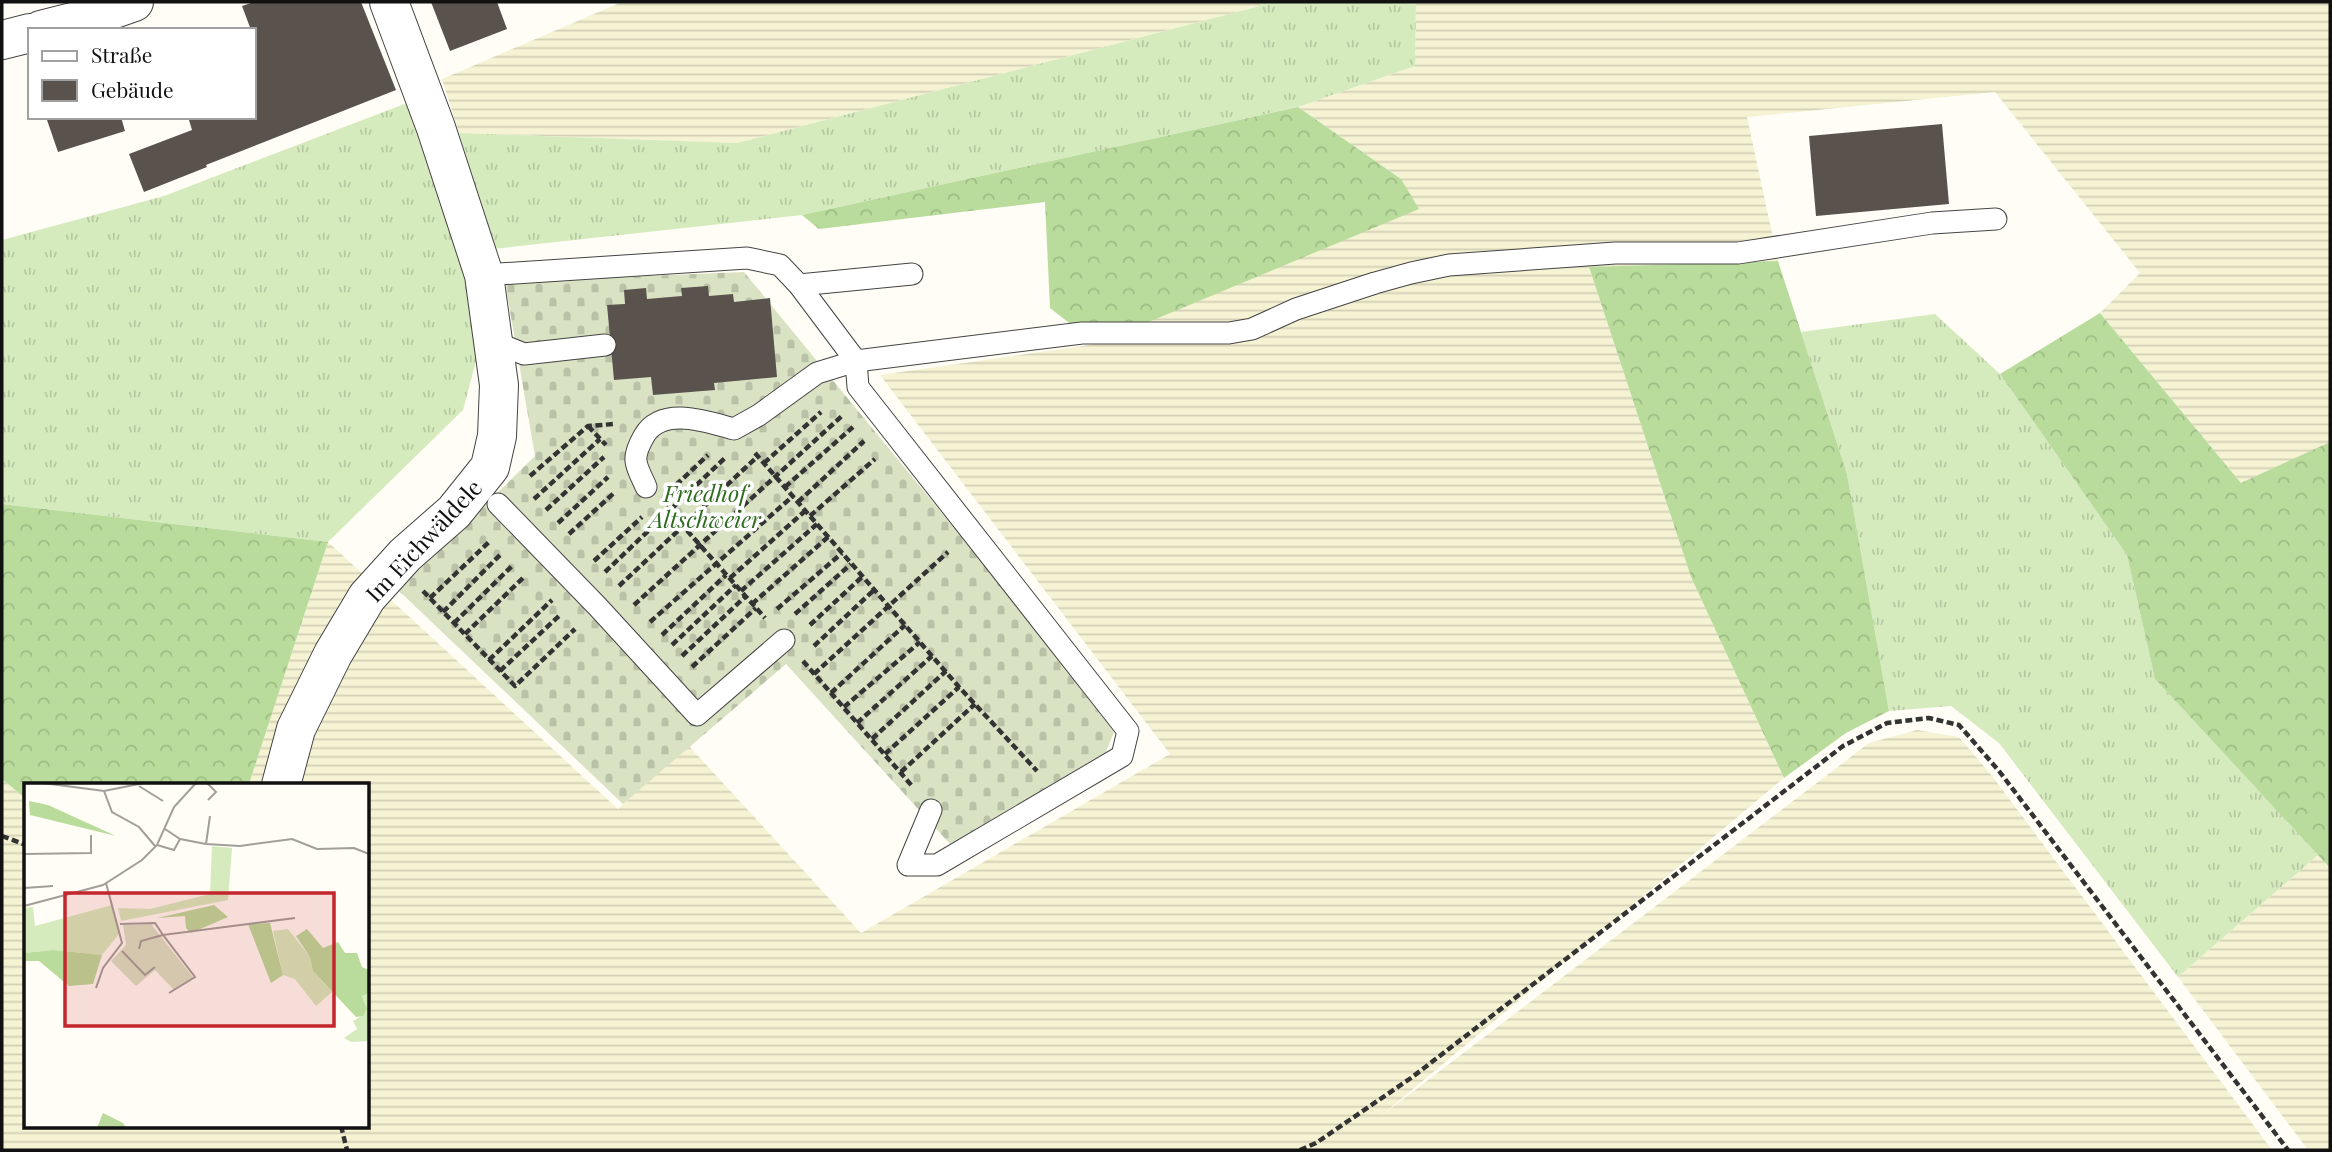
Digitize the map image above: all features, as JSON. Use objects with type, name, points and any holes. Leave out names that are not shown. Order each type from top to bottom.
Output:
[{"type":"street","points":[[49,28],[134,2]]},
{"type":"street","name":"Im Eichwäldele","points":[[282,783],[296,729],[333,654],[367,597],[405,555],[454,512],[490,467],[497,436],[499,385],[484,275],[436,128],[389,2]]},
{"type":"street","points":[[2,40],[28,34]]},
{"type":"lane","points":[[646,487],[636,461],[639,445],[648,429],[664,419],[699,419],[739,435],[759,415],[817,373],[856,362],[1082,333],[1229,333],[1252,329],[1296,309],[1375,283],[1411,272],[1449,265],[1615,253],[1738,253],[1932,223],[1996,219]]},
{"type":"lane","points":[[484,275],[747,258],[780,265],[799,285],[856,362],[858,387],[1128,731],[1122,756],[937,865],[908,865],[931,810]]},
{"type":"lane","points":[[799,285],[912,274]]},
{"type":"lane","points":[[492,341],[524,354],[605,345]]},
{"type":"lane","points":[[498,504],[697,715],[784,631]]},
{"type":"path","points":[[839,408],[873,447]]},
{"type":"path","points":[[764,463],[823,410]]},
{"type":"path","points":[[613,624],[844,414]]},
{"type":"path","points":[[785,487],[854,426]]},
{"type":"path","points":[[739,435],[959,687],[1042,777]]},
{"type":"path","points":[[669,492],[739,435]]},
{"type":"path","points":[[489,660],[578,587],[739,435]]},
{"type":"path","points":[[798,502],[866,439]]},
{"type":"path","points":[[810,516],[880,454]]},
{"type":"path","points":[[650,664],[793,496]]},
{"type":"path","points":[[500,671],[650,510]]},
{"type":"path","points":[[650,664],[728,576],[805,511]]},
{"type":"path","points":[[741,591],[817,524]]},
{"type":"path","points":[[814,674],[971,531]]},
{"type":"path","points":[[650,664],[754,606],[828,537]]},
{"type":"path","points":[[766,619],[842,553]]},
{"type":"path","points":[[784,631],[851,564]]},
{"type":"path","points":[[807,628],[862,577]]},
{"type":"path","points":[[650,664],[736,585]]},
{"type":"path","points":[[810,650],[874,590]]},
{"type":"path","points":[[650,664],[746,596]]},
{"type":"path","points":[[831,693],[905,625]]},
{"type":"path","points":[[844,707],[920,642]]},
{"type":"path","points":[[857,723],[932,656]]},
{"type":"path","points":[[872,739],[946,671]]},
{"type":"path","points":[[885,754],[959,687]]},
{"type":"path","points":[[901,772],[975,704]]},
{"type":"path","points":[[1300,1150],[1316,1143],[1411,1078],[1843,746],[1887,723],[1929,718],[1959,725],[1999,771],[2288,1150]]},
{"type":"path","points":[[2,836],[24,844]]},
{"type":"path","points":[[342,1128],[347,1150]]},
{"type":"shaded area","points":[[622,2],[1260,2],[1260,6],[737,143],[459,133],[442,79]]},
{"type":"shaded area","points":[[1416,2],[2330,2],[2330,442],[2242,484],[2100,313],[2140,273],[1995,92],[1747,117],[1778,261],[1589,267],[1691,577],[1784,778],[1381,1116],[1869,743],[1917,730],[1959,737],[1992,776],[2272,1150],[2,1150],[2,779],[24,797],[24,1128],[369,1128],[369,783],[249,783],[328,542],[618,809],[688,745],[861,933],[1170,754],[880,375],[1096,344],[1401,179],[1298,107],[1415,66]]},
{"type":"shaded area","points":[[2318,855],[2330,868],[2330,1150],[2308,1150],[2178,977]]},
{"type":"green space","points":[[1260,2],[1416,2],[1415,66],[1298,107],[802,215],[493,249],[459,133],[737,143],[1260,6]]},
{"type":"green space","points":[[407,103],[471,296],[476,361],[463,410],[328,542],[2,504],[2,240],[164,196]]},
{"type":"green space","points":[[1298,107],[1401,179],[1419,209],[1096,344],[1050,308],[1045,202],[819,229],[802,215]]},
{"type":"green space","points":[[1778,261],[1847,474],[1889,711],[1846,733],[1784,778],[1691,577],[1589,267]]},
{"type":"green space","name":"Friedhof Altschweier","points":[[744,272],[973,551],[1114,732],[1106,752],[950,844],[786,664],[623,804],[398,590],[535,456],[505,282]]},
{"type":"green space","points":[[2100,313],[2241,483],[2330,442],[2330,868],[2155,679],[2127,555],[2000,374]]},
{"type":"green space","points":[[1935,314],[2000,374],[2127,555],[2155,679],[2318,855],[2178,977],[1999,743],[1951,706],[1889,711],[1847,474],[1801,332]]},
{"type":"green space","points":[[2,504],[328,542],[249,783],[24,783],[24,797],[2,779]]},
{"type":"building","points":[[254,2],[361,2],[396,90],[144,192],[129,154],[192,130],[191,119],[256,119],[256,28],[250,28],[242,6]]},
{"type":"building","points":[[431,2],[497,2],[507,29],[450,51]]},
{"type":"building","points":[[47,119],[122,119],[125,131],[58,152]]},
{"type":"building","points":[[1942,124],[1949,204],[1816,216],[1809,136]]},
{"type":"building","points":[[708,286],[709,296],[733,294],[734,302],[770,298],[777,377],[714,383],[715,390],[653,395],[651,377],[614,380],[607,305],[625,304],[624,290],[646,288],[647,299],[682,296],[681,288]]}]
